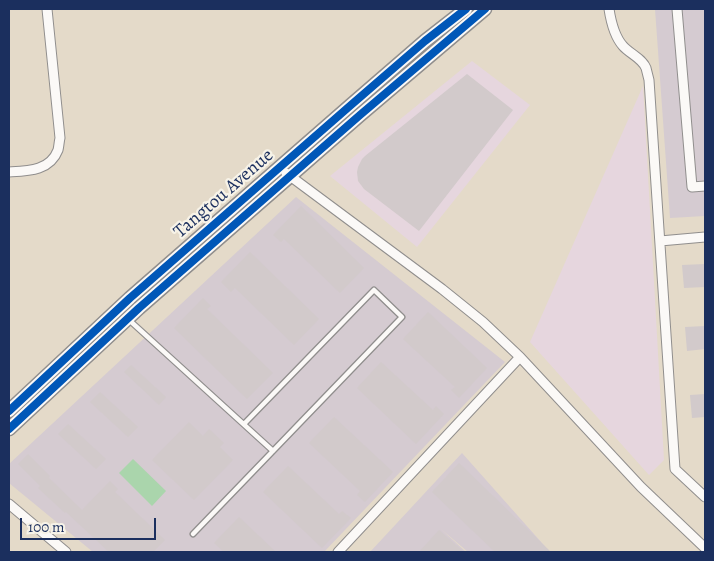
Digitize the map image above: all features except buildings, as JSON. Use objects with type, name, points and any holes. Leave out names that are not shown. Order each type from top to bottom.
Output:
[{"type":"main road","name":"Tangtou Avenue","points":[[9,411],[117,310],[278,168],[395,66],[466,9]]},
{"type":"main road","name":"Tangtou Avenue","points":[[9,429],[128,319],[290,176],[485,9]]},
{"type":"street","points":[[9,172],[41,168],[52,161],[58,150],[60,138],[47,9]]},
{"type":"street","points":[[610,9],[613,27],[618,40],[624,48],[646,67],[675,469],[705,497]]},
{"type":"street","points":[[676,9],[692,187],[705,186]]},
{"type":"street","points":[[278,168],[442,289],[482,322],[520,357],[641,488],[705,548]]},
{"type":"street","points":[[660,241],[705,237]]},
{"type":"street","points":[[338,552],[520,357]]},
{"type":"street","points":[[9,504],[66,552]]},
{"type":"lane","points":[[193,534],[402,317],[374,290],[244,424]]},
{"type":"lane","points":[[117,310],[273,450]]},
{"type":"shaded area","points":[[655,9],[705,9],[705,216],[670,218]]},
{"type":"shaded area","points":[[472,61],[530,105],[417,247],[330,176]]},
{"type":"shaded area","points":[[643,86],[664,460],[649,475],[530,342]]},
{"type":"shaded area","points":[[296,197],[505,362],[324,552],[93,552],[9,483],[9,464]]},
{"type":"shaded area","points":[[462,453],[550,552],[468,552],[441,529],[466,552],[370,552]]},
{"type":"green space","points":[[133,459],[166,491],[152,506],[119,473]]},
{"type":"cycle path","points":[[9,411],[130,298],[425,41],[466,9]]},
{"type":"cycle path","points":[[9,429],[139,308],[360,115],[485,9]]}]
